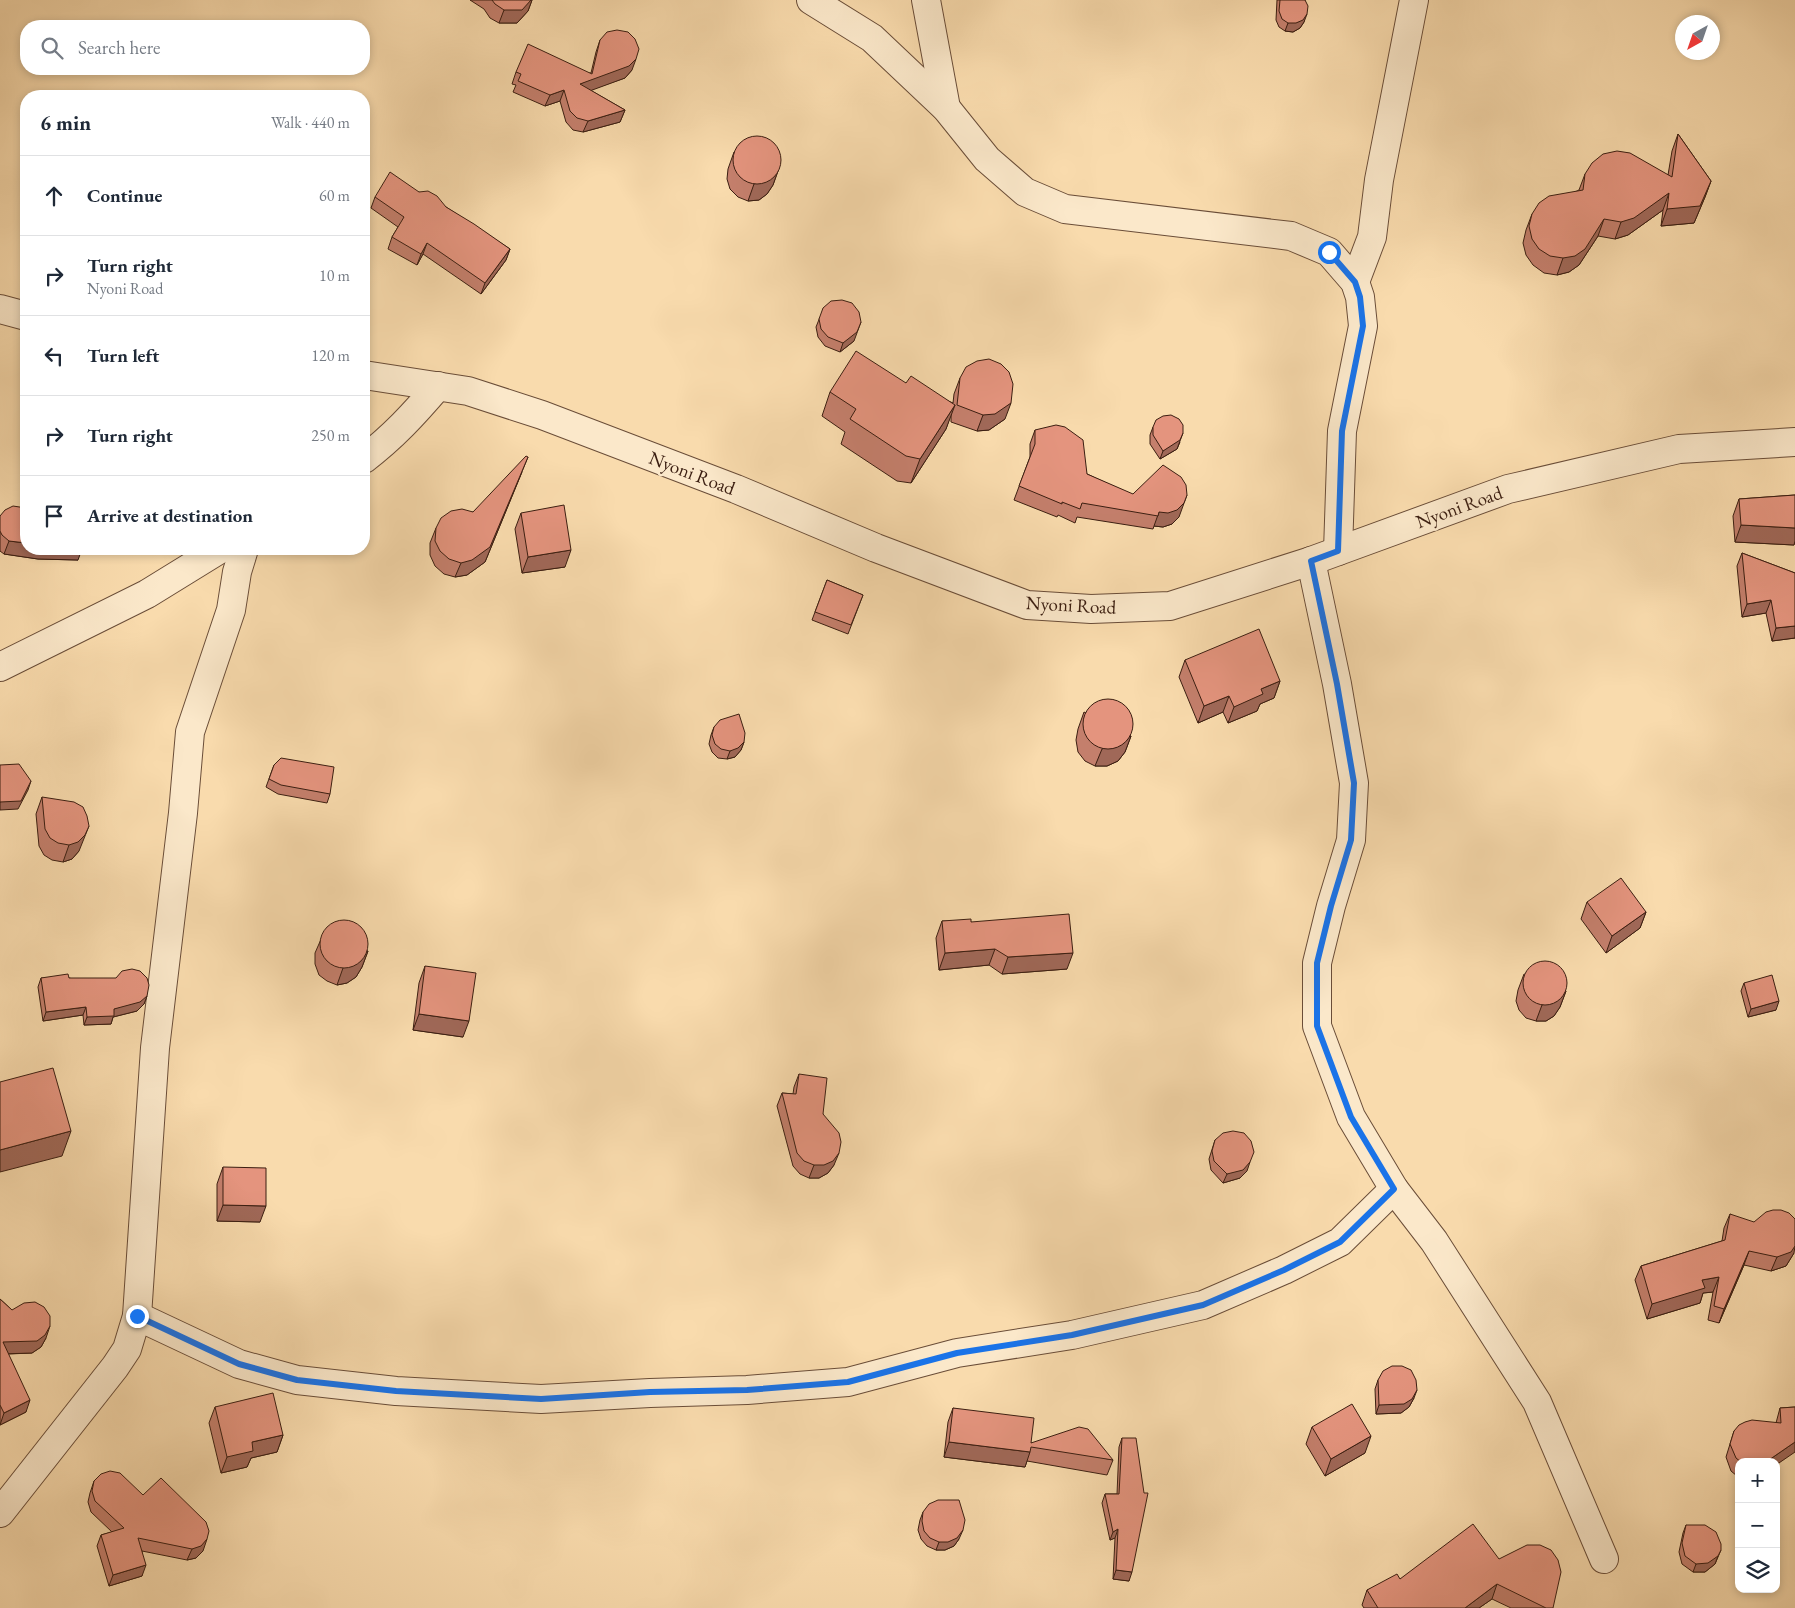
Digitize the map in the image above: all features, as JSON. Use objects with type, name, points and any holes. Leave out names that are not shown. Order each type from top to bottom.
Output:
[{"type":"street","points":[[811,0],[872,38],[946,108],[987,159],[1026,192],[1065,209],[1291,236],[1329,252],[1355,282],[1360,297],[1363,326],[1342,431],[1338,551]]},
{"type":"street","points":[[926,0],[946,108]]},
{"type":"street","points":[[1355,282],[1372,237],[1379,180],[1414,0]]},
{"type":"street","points":[[0,309],[20,314]]},
{"type":"street","name":"Nyoni Road","points":[[370,376],[468,391],[542,415],[727,486],[885,551],[1027,605],[1091,609],[1170,606],[1311,561],[1508,489],[1679,450],[1795,442]]},
{"type":"street","points":[[370,454],[406,424],[438,386]]},
{"type":"street","points":[[0,667],[147,594],[210,555]]},
{"type":"street","points":[[0,1513],[115,1367],[127,1349],[137,1316],[155,1048],[183,813],[190,732],[231,610],[237,572],[242,555]]},
{"type":"street","points":[[1311,561],[1337,684],[1354,783],[1351,840],[1331,906],[1317,963],[1317,1026],[1351,1117],[1394,1189],[1434,1241],[1537,1402],[1604,1559]]},
{"type":"street","points":[[137,1316],[247,1367],[297,1380],[396,1391],[541,1399],[650,1392],[747,1390],[848,1382],[957,1353],[1072,1335],[1203,1305],[1284,1270],[1340,1242],[1394,1189]]},
{"type":"building","points":[[492,0],[531,0],[522,10],[504,10]]},
{"type":"building","points":[[1280,0],[1305,0],[1308,6],[1307,14],[1303,20],[1296,23],[1288,23],[1282,19],[1279,11]]},
{"type":"building","points":[[617,30],[628,32],[635,39],[639,49],[636,59],[629,66],[580,84],[625,110],[588,121],[577,118],[570,111],[564,90],[550,95],[518,81],[521,74],[516,72],[528,44],[592,74],[600,40],[607,32]]},
{"type":"building","points":[[1678,134],[1711,181],[1700,206],[1667,209],[1669,193],[1634,218],[1621,222],[1604,219],[1585,249],[1575,256],[1563,258],[1550,256],[1539,249],[1532,239],[1529,226],[1532,214],[1539,203],[1549,196],[1583,190],[1585,174],[1592,163],[1603,154],[1617,151],[1630,153],[1672,177]]},
{"type":"building","points":[[757,136],[766,138],[774,143],[779,151],[781,160],[779,169],[774,177],[766,182],[757,184],[748,182],[740,177],[735,169],[733,160],[735,151],[740,143],[748,138]]},
{"type":"building","points":[[390,172],[419,192],[428,191],[437,196],[446,207],[510,249],[485,283],[427,243],[421,254],[392,237],[404,217],[375,197]]},
{"type":"building","points":[[842,300],[852,303],[859,312],[861,322],[857,332],[843,343],[828,337],[821,329],[819,319],[823,308],[831,301]]},
{"type":"building","points":[[856,351],[906,383],[911,376],[955,405],[920,459],[906,456],[850,419],[856,409],[830,392]]},
{"type":"building","points":[[989,359],[1001,364],[1009,372],[1013,384],[1011,403],[995,414],[983,415],[957,405],[960,378],[966,367],[977,361]]},
{"type":"building","points":[[1171,415],[1179,419],[1183,425],[1183,433],[1180,440],[1163,451],[1153,435],[1153,427],[1156,420],[1163,416]]},
{"type":"building","points":[[1056,425],[1065,427],[1083,440],[1087,474],[1133,494],[1163,465],[1181,477],[1186,485],[1187,495],[1184,503],[1177,510],[1168,513],[1159,512],[1158,516],[1082,503],[1080,509],[1062,502],[1062,504],[1019,486],[1035,444],[1035,430]]},
{"type":"building","points":[[526,456],[528,457],[490,547],[472,560],[461,563],[449,559],[440,551],[435,541],[436,528],[441,518],[451,511],[462,509],[473,512]]},
{"type":"building","points":[[1795,495],[1795,528],[1741,525],[1739,499]]},
{"type":"building","points":[[564,505],[571,550],[528,557],[521,513]]},
{"type":"building","points":[[13,506],[20,507],[20,542],[9,541],[0,531],[0,516],[5,510]]},
{"type":"building","points":[[1742,553],[1795,573],[1795,626],[1776,628],[1771,600],[1747,604]]},
{"type":"building","points":[[827,580],[863,595],[851,625],[815,612]]},
{"type":"building","points":[[1259,629],[1280,681],[1261,689],[1263,694],[1234,707],[1229,696],[1204,706],[1185,660]]},
{"type":"building","points":[[1113,699],[1126,706],[1132,714],[1132,734],[1126,742],[1118,748],[1103,749],[1090,742],[1084,734],[1083,719],[1090,706],[1098,700]]},
{"type":"building","points":[[739,714],[745,733],[744,742],[738,748],[730,751],[721,749],[715,744],[712,735],[714,727],[720,720]]},
{"type":"building","points":[[281,758],[334,767],[330,794],[281,785],[269,779],[274,765]]},
{"type":"building","points":[[19,764],[31,781],[21,801],[0,802],[0,765]]},
{"type":"building","points":[[42,797],[74,802],[83,807],[89,826],[85,835],[78,842],[69,845],[58,843],[50,838],[45,829]]},
{"type":"building","points":[[1621,878],[1646,912],[1612,936],[1587,902]]},
{"type":"building","points":[[1069,914],[1073,953],[1008,957],[995,949],[945,953],[942,921],[971,919],[971,922]]},
{"type":"building","points":[[344,920],[353,922],[361,927],[366,935],[368,944],[366,953],[361,961],[353,966],[344,968],[335,966],[327,961],[322,953],[320,944],[322,935],[327,927],[335,922]]},
{"type":"building","points":[[1549,961],[1561,967],[1566,974],[1566,992],[1561,999],[1554,1004],[1541,1005],[1533,1002],[1526,995],[1523,979],[1526,971],[1533,964]]},
{"type":"building","points":[[425,966],[476,973],[469,1021],[419,1014]]},
{"type":"building","points":[[132,969],[140,971],[147,978],[149,985],[147,996],[140,1002],[114,1009],[114,1016],[87,1017],[86,1007],[46,1012],[41,978],[68,974],[69,978],[116,978],[122,971]]},
{"type":"building","points":[[1772,975],[1779,1001],[1751,1009],[1744,983]]},
{"type":"building","points":[[53,1068],[71,1131],[0,1150],[0,1082]]},
{"type":"building","points":[[799,1074],[827,1078],[823,1114],[839,1133],[841,1142],[839,1153],[833,1161],[824,1165],[814,1165],[804,1161],[797,1153],[782,1093],[796,1094]]},
{"type":"building","points":[[1233,1131],[1244,1133],[1251,1141],[1254,1152],[1250,1162],[1243,1170],[1227,1174],[1214,1161],[1212,1151],[1215,1140],[1223,1133]]},
{"type":"building","points":[[223,1167],[266,1168],[266,1206],[223,1205]]},
{"type":"building","points":[[1773,1210],[1789,1213],[1795,1219],[1795,1246],[1791,1252],[1777,1257],[1749,1251],[1724,1309],[1714,1306],[1719,1277],[1702,1280],[1705,1288],[1652,1304],[1641,1266],[1725,1240],[1730,1214],[1754,1222],[1766,1212]]},
{"type":"building","points":[[0,1299],[12,1310],[24,1303],[35,1302],[44,1307],[50,1316],[50,1326],[45,1335],[37,1341],[3,1342],[30,1400],[4,1413],[0,1405]]},
{"type":"building","points":[[1392,1366],[1402,1366],[1411,1370],[1416,1380],[1417,1390],[1412,1399],[1404,1404],[1379,1405],[1378,1380],[1383,1371]]},
{"type":"building","points":[[273,1393],[283,1435],[252,1442],[253,1451],[227,1457],[215,1407]]},
{"type":"building","points":[[1352,1404],[1371,1436],[1331,1459],[1312,1427]]},
{"type":"building","points":[[1795,1407],[1795,1442],[1772,1458],[1736,1458],[1730,1444],[1734,1431],[1739,1425],[1752,1420],[1781,1423],[1780,1408]]},
{"type":"building","points":[[953,1408],[1034,1418],[1031,1443],[1079,1427],[1088,1429],[1113,1460],[1031,1447],[1030,1452],[949,1442]]},
{"type":"building","points":[[1122,1438],[1136,1438],[1144,1493],[1148,1493],[1132,1572],[1116,1570],[1118,1529],[1113,1532],[1105,1494],[1119,1494]]},
{"type":"building","points":[[110,1471],[120,1473],[143,1495],[161,1478],[206,1522],[209,1531],[207,1539],[201,1546],[192,1549],[138,1538],[146,1565],[113,1575],[101,1535],[124,1528],[95,1501],[92,1491],[94,1481],[101,1474]]},
{"type":"building","points":[[938,1500],[959,1500],[965,1520],[963,1530],[957,1538],[948,1542],[939,1542],[930,1538],[924,1531],[923,1512],[929,1504]]},
{"type":"building","points":[[1473,1524],[1499,1559],[1527,1545],[1540,1545],[1551,1550],[1558,1560],[1561,1572],[1553,1608],[1546,1608],[1497,1584],[1465,1608],[1378,1608],[1367,1590],[1397,1574],[1400,1579]]},
{"type":"building","points":[[1686,1525],[1705,1525],[1716,1532],[1721,1544],[1718,1556],[1708,1563],[1696,1564],[1685,1556],[1682,1543]]},
{"type":"route","points":[[137,1316],[239,1364],[297,1380],[396,1391],[541,1399],[650,1392],[747,1390],[848,1382],[957,1353],[1072,1335],[1203,1305],[1284,1270],[1340,1242],[1394,1189],[1351,1117],[1317,1026],[1317,963],[1331,906],[1351,840],[1354,783],[1337,684],[1311,561],[1338,551],[1342,431],[1363,326],[1360,297],[1355,282],[1329,252]]}]
